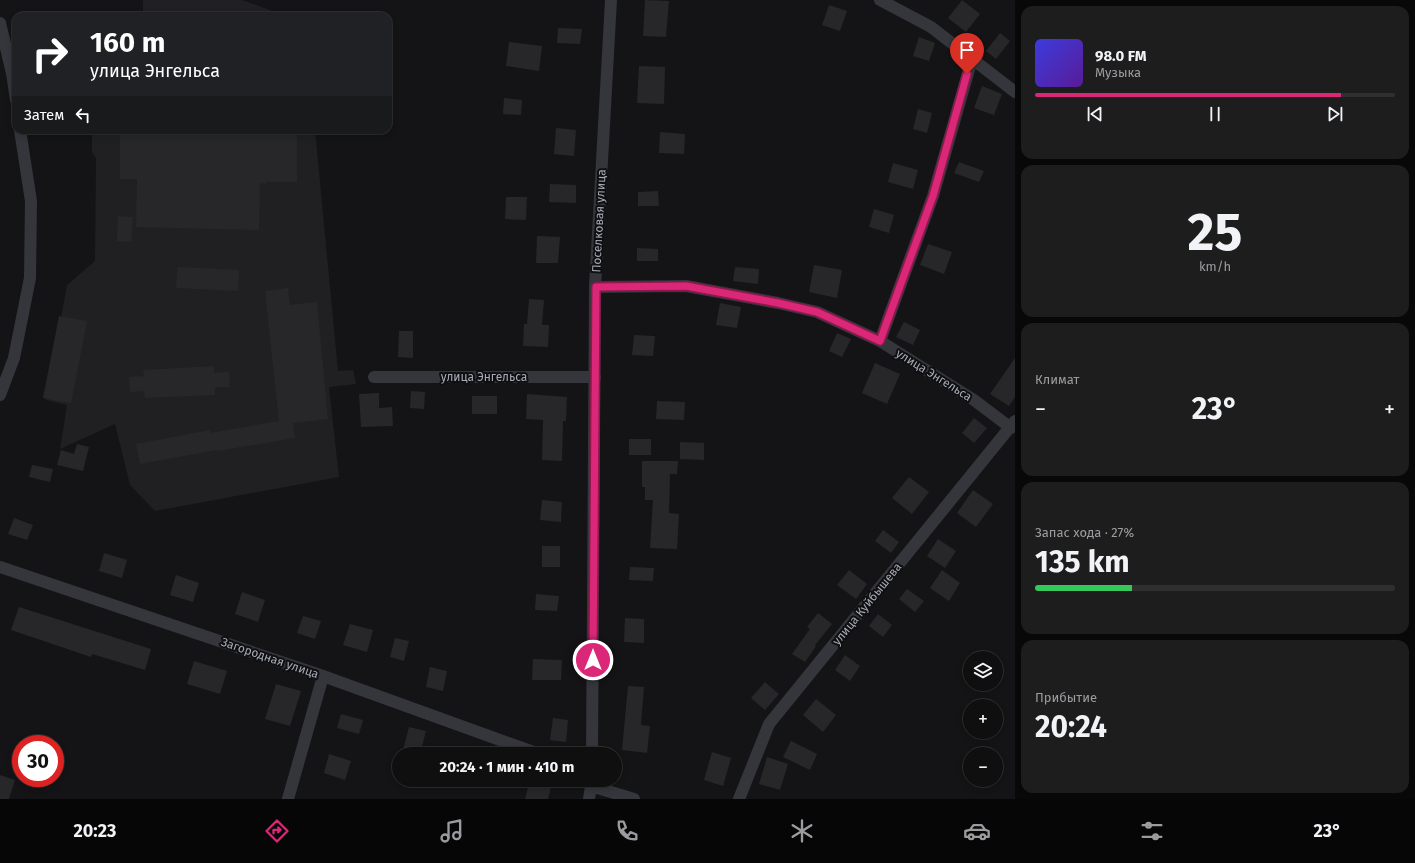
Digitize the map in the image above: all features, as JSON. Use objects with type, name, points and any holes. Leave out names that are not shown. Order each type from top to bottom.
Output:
[{"type":"street","name":"Поселковая улица","points":[[592,747],[596,287],[611,0]]},
{"type":"street","points":[[880,0],[931,27],[1015,92]]},
{"type":"street","points":[[0,22],[12,73]]},
{"type":"street","points":[[880,341],[933,196],[972,59]]},
{"type":"street","points":[[0,395],[14,358],[30,278],[31,201],[21,134]]},
{"type":"street","name":"улица Энгельса","points":[[596,287],[686,286],[778,303],[817,312],[880,341],[1013,424]]},
{"type":"street","name":"улица Энгельса","points":[[374,377],[595,377]]},
{"type":"street","name":"улица Куйбышева","points":[[739,799],[769,724],[1013,424]]},
{"type":"street","name":"Загородная улица","points":[[0,567],[323,676],[520,747]]},
{"type":"street","points":[[288,799],[323,676]]},
{"type":"street","points":[[589,799],[590,787]]},
{"type":"street","points":[[602,787],[634,799]]},
{"type":"shaded area","points":[[143,0],[242,0],[275,12],[143,12]]},
{"type":"shaded area","points":[[92,134],[315,134],[338,371],[353,370],[356,384],[329,387],[339,477],[155,511],[130,485],[115,424],[60,449],[67,405],[46,400],[67,285],[95,261],[96,158],[92,152]]},
{"type":"building","points":[[645,0],[669,1],[666,37],[643,36]]},
{"type":"building","points":[[962,0],[980,14],[966,32],[948,18]]},
{"type":"building","points":[[829,5],[847,11],[840,31],[822,25]]},
{"type":"building","points":[[558,28],[582,29],[580,44],[557,43]]},
{"type":"building","points":[[1000,33],[1010,41],[996,59],[986,51]]},
{"type":"building","points":[[919,37],[935,43],[929,61],[913,56]]},
{"type":"building","points":[[509,42],[542,46],[539,71],[506,66]]},
{"type":"building","points":[[639,66],[665,67],[664,104],[637,103]]},
{"type":"building","points":[[982,86],[1002,94],[994,115],[974,108]]},
{"type":"building","points":[[504,98],[522,100],[521,115],[503,114]]},
{"type":"building","points":[[918,109],[932,113],[927,133],[913,129]]},
{"type":"building","points":[[556,128],[576,130],[574,156],[554,154]]},
{"type":"building","points":[[660,132],[685,134],[684,154],[659,153]]},
{"type":"building","points":[[120,134],[297,134],[297,182],[260,183],[259,230],[136,227],[137,179],[120,179]]},
{"type":"building","points":[[959,162],[984,171],[979,182],[954,173]]},
{"type":"building","points":[[893,163],[918,170],[913,189],[888,182]]},
{"type":"building","points":[[550,184],[576,185],[576,203],[549,202]]},
{"type":"building","points":[[658,191],[659,206],[638,206],[638,192]]},
{"type":"building","points":[[506,197],[527,197],[526,220],[505,219]]},
{"type":"building","points":[[874,209],[894,215],[889,233],[869,227]]},
{"type":"building","points":[[118,216],[133,217],[131,242],[117,241]]},
{"type":"building","points":[[537,236],[560,237],[558,263],[536,263]]},
{"type":"building","points":[[928,244],[952,252],[944,274],[920,265]]},
{"type":"building","points":[[637,248],[658,249],[658,261],[637,261]]},
{"type":"building","points":[[814,265],[842,270],[837,298],[809,292]]},
{"type":"building","points":[[178,267],[239,270],[238,291],[176,288]]},
{"type":"building","points":[[735,267],[759,269],[758,284],[733,281]]},
{"type":"building","points":[[288,288],[290,305],[317,302],[328,419],[293,423],[295,438],[140,464],[136,444],[210,430],[210,433],[279,421],[265,291]]},
{"type":"building","points":[[529,299],[544,300],[542,325],[549,325],[548,347],[523,346],[524,324],[527,324]]},
{"type":"building","points":[[720,303],[741,307],[737,328],[716,325]]},
{"type":"building","points":[[59,316],[87,321],[71,403],[43,398]]},
{"type":"building","points":[[904,322],[920,330],[913,345],[896,337]]},
{"type":"building","points":[[399,331],[413,331],[413,358],[398,357]]},
{"type":"building","points":[[837,333],[851,339],[842,357],[829,351]]},
{"type":"building","points":[[634,335],[655,336],[653,356],[632,355]]},
{"type":"building","points":[[1015,358],[1015,397],[1009,406],[990,394]]},
{"type":"building","points":[[875,363],[900,374],[887,404],[862,393]]},
{"type":"building","points":[[214,366],[214,373],[229,372],[230,387],[215,387],[215,395],[145,398],[144,391],[130,392],[129,377],[144,376],[143,370]]},
{"type":"building","points":[[411,391],[425,392],[424,409],[410,408]]},
{"type":"building","points":[[379,393],[379,408],[392,407],[393,426],[361,427],[359,394]]},
{"type":"building","points":[[527,394],[567,397],[566,421],[563,421],[562,461],[542,460],[543,420],[526,419]]},
{"type":"building","points":[[472,396],[497,396],[497,414],[472,414]]},
{"type":"building","points":[[657,401],[685,402],[684,420],[656,419]]},
{"type":"building","points":[[974,418],[987,428],[974,443],[962,433]]},
{"type":"building","points":[[629,439],[651,439],[651,455],[629,455]]},
{"type":"building","points":[[680,442],[704,443],[704,460],[680,459]]},
{"type":"building","points":[[77,444],[89,447],[83,471],[57,465],[61,450],[74,454]]},
{"type":"building","points":[[642,461],[678,461],[677,474],[670,474],[669,513],[679,514],[677,549],[650,548],[653,500],[645,500],[645,487],[642,487]]},
{"type":"building","points":[[32,465],[53,469],[50,482],[29,477]]},
{"type":"building","points":[[909,477],[929,492],[912,514],[892,498]]},
{"type":"building","points":[[973,490],[993,504],[976,527],[957,513]]},
{"type":"building","points":[[542,500],[562,502],[561,522],[540,520]]},
{"type":"building","points":[[14,518],[33,525],[27,540],[8,534]]},
{"type":"building","points":[[883,530],[899,542],[891,553],[875,541]]},
{"type":"building","points":[[938,539],[956,551],[945,568],[927,556]]},
{"type":"building","points":[[542,546],[560,546],[560,567],[542,567]]},
{"type":"building","points":[[104,553],[127,560],[122,578],[99,571]]},
{"type":"building","points":[[630,567],[654,568],[653,581],[629,580]]},
{"type":"building","points":[[849,570],[867,584],[856,599],[837,585]]},
{"type":"building","points":[[942,570],[960,583],[949,601],[930,588]]},
{"type":"building","points":[[176,575],[199,583],[193,602],[170,595]]},
{"type":"building","points":[[907,589],[924,601],[915,612],[899,599]]},
{"type":"building","points":[[242,592],[265,600],[258,622],[235,614]]},
{"type":"building","points":[[536,594],[559,596],[557,611],[535,610]]},
{"type":"building","points":[[19,607],[151,649],[145,670],[92,654],[91,657],[11,630]]},
{"type":"building","points":[[818,613],[832,624],[815,645],[816,646],[805,662],[792,654],[810,629],[807,627]]},
{"type":"building","points":[[878,614],[892,625],[883,637],[869,626]]},
{"type":"building","points":[[303,616],[321,621],[315,639],[297,633]]},
{"type":"building","points":[[625,618],[644,619],[644,643],[624,642]]},
{"type":"building","points":[[350,624],[373,630],[367,652],[343,645]]},
{"type":"building","points":[[395,638],[409,641],[404,661],[390,657]]},
{"type":"building","points":[[845,655],[860,666],[850,681],[835,670]]},
{"type":"building","points":[[533,659],[562,660],[561,680],[532,680]]},
{"type":"building","points":[[194,661],[227,671],[220,694],[187,684]]},
{"type":"building","points":[[430,667],[447,671],[443,691],[426,687]]},
{"type":"building","points":[[765,682],[779,694],[765,710],[751,698]]},
{"type":"building","points":[[276,684],[301,691],[290,726],[265,719]]},
{"type":"building","points":[[628,686],[644,687],[641,725],[650,726],[647,753],[622,750]]},
{"type":"building","points":[[816,699],[836,715],[823,732],[803,715]]},
{"type":"building","points":[[341,714],[363,720],[359,734],[337,728]]},
{"type":"building","points":[[553,718],[568,720],[566,742],[550,740]]},
{"type":"building","points":[[409,727],[426,731],[422,747],[404,747]]},
{"type":"building","points":[[791,741],[817,754],[810,770],[783,757]]},
{"type":"building","points":[[712,752],[731,758],[723,786],[704,780]]},
{"type":"building","points":[[329,754],[351,761],[345,780],[324,773]]},
{"type":"building","points":[[767,757],[788,764],[780,790],[759,784]]},
{"type":"building","points":[[0,775],[12,779],[13,787],[9,799],[0,799]]},
{"type":"building","points":[[528,787],[551,787],[548,799],[525,799]]},
{"type":"route","points":[[593,660],[596,287],[686,286],[778,303],[817,312],[880,341],[933,196],[967,74]]}]
